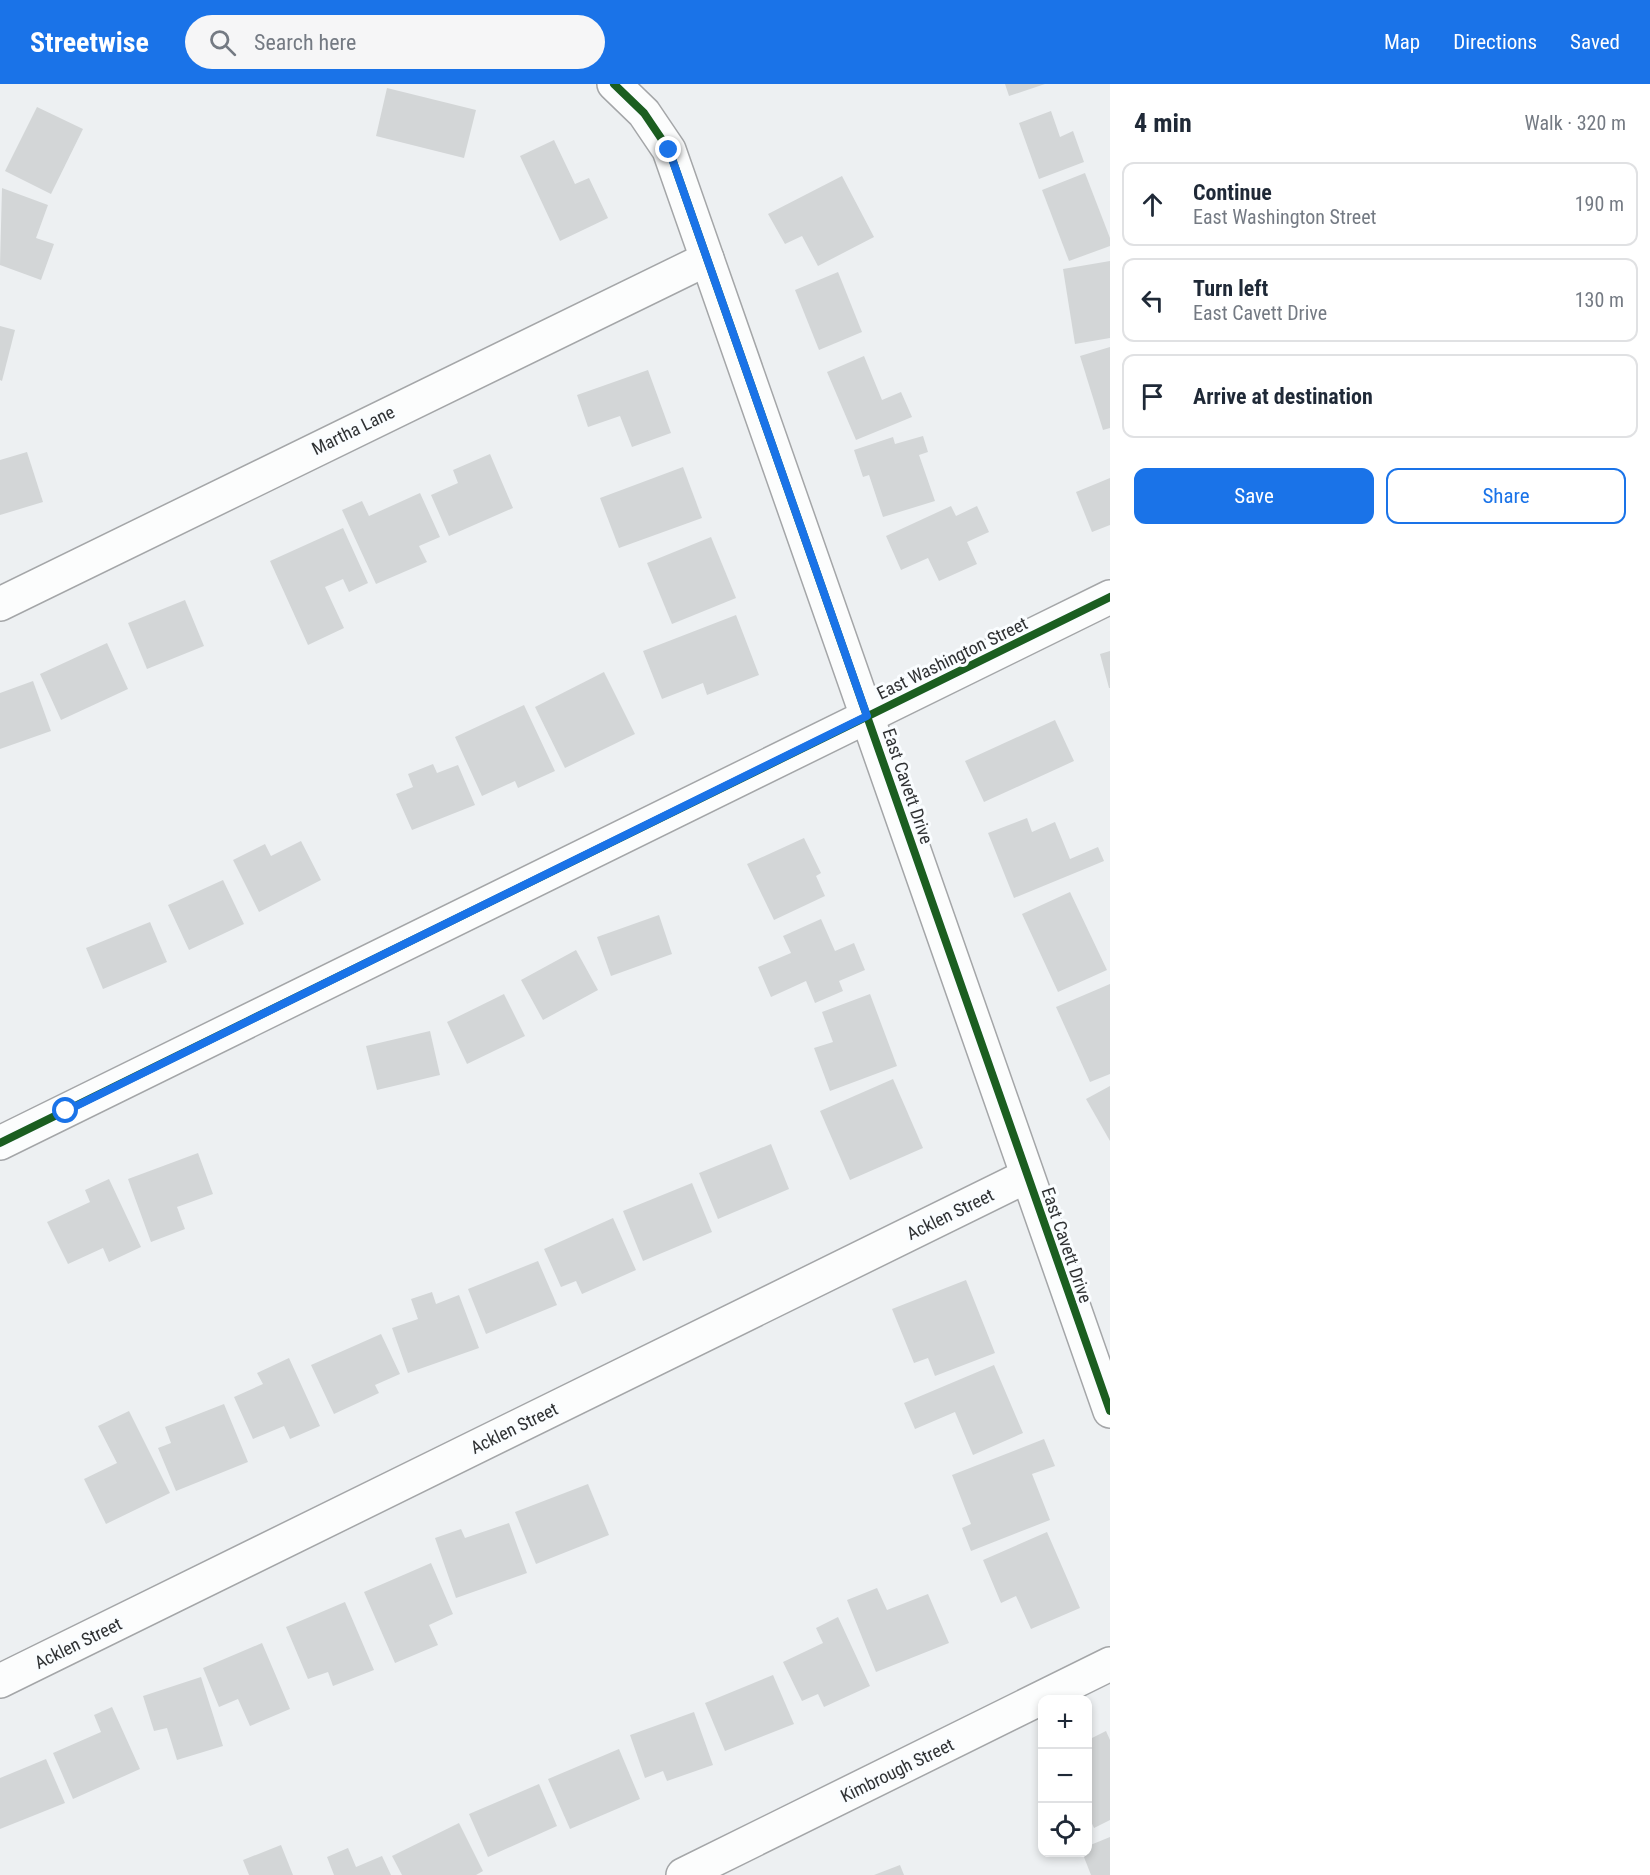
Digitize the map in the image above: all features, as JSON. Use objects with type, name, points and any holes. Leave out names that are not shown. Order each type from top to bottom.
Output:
[{"type":"street","name":"East Cavett Drive","points":[[614,84],[644,113],[669,150],[1110,1411]]},
{"type":"street","name":"Martha Lane","points":[[0,604],[708,259]]},
{"type":"street","name":"East Washington Street","points":[[0,1143],[1110,597]]},
{"type":"street","name":"Acklen Street","points":[[0,1681],[1027,1176]]},
{"type":"street","name":"Kimbrough Street","points":[[683,1875],[1110,1664]]},
{"type":"building","points":[[1005,84],[1045,84],[1009,96]]},
{"type":"building","points":[[387,88],[476,110],[464,158],[376,136]]},
{"type":"building","points":[[37,107],[83,129],[51,194],[5,171]]},
{"type":"building","points":[[1051,111],[1060,137],[1073,131],[1084,162],[1039,179],[1019,123]]},
{"type":"building","points":[[554,140],[575,184],[589,178],[608,218],[560,241],[520,156]]},
{"type":"building","points":[[1085,173],[1110,238],[1110,246],[1069,261],[1042,190]]},
{"type":"building","points":[[842,176],[874,237],[818,266],[802,236],[785,244],[768,214]]},
{"type":"building","points":[[2,188],[48,205],[36,238],[54,244],[41,280],[0,265]]},
{"type":"building","points":[[1110,261],[1110,338],[1075,344],[1063,269]]},
{"type":"building","points":[[838,272],[862,332],[819,350],[795,290]]},
{"type":"building","points":[[0,326],[15,330],[2,381],[0,380]]},
{"type":"building","points":[[1110,347],[1110,428],[1103,430],[1080,356]]},
{"type":"building","points":[[864,356],[882,400],[901,392],[912,417],[856,440],[827,372]]},
{"type":"building","points":[[648,370],[671,433],[632,447],[620,416],[588,427],[577,395]]},
{"type":"building","points":[[923,436],[928,452],[919,455],[935,501],[883,517],[869,475],[863,477],[854,450],[893,437],[895,444]]},
{"type":"building","points":[[27,452],[43,502],[0,515],[0,460]]},
{"type":"building","points":[[490,454],[513,508],[449,536],[431,495],[458,483],[453,470]]},
{"type":"building","points":[[683,467],[702,518],[619,548],[600,498]]},
{"type":"building","points":[[1110,478],[1110,525],[1092,532],[1076,492]]},
{"type":"building","points":[[420,493],[440,537],[419,546],[427,562],[376,584],[342,510],[362,501],[369,516]]},
{"type":"building","points":[[951,506],[956,516],[977,506],[989,532],[967,542],[977,564],[939,581],[928,558],[901,570],[886,536]]},
{"type":"building","points":[[343,528],[368,583],[349,592],[343,579],[325,587],[344,628],[308,645],[270,561]]},
{"type":"building","points":[[711,537],[736,598],[672,624],[647,563]]},
{"type":"building","points":[[185,600],[204,646],[147,669],[128,623]]},
{"type":"building","points":[[736,615],[759,675],[707,695],[703,683],[662,699],[643,651]]},
{"type":"building","points":[[107,643],[128,689],[61,720],[40,674]]},
{"type":"building","points":[[1110,651],[1110,688],[1109,688],[1100,654]]},
{"type":"building","points":[[604,672],[635,734],[565,768],[535,707]]},
{"type":"building","points":[[33,681],[51,731],[0,749],[0,693]]},
{"type":"building","points":[[524,705],[555,771],[518,788],[515,781],[482,796],[455,737]]},
{"type":"building","points":[[1055,720],[1074,761],[984,802],[965,761]]},
{"type":"building","points":[[433,764],[437,773],[458,765],[475,805],[412,830],[396,794],[413,787],[408,774]]},
{"type":"building","points":[[1027,818],[1032,832],[1055,822],[1070,859],[1098,847],[1104,861],[1014,898],[988,833]]},
{"type":"building","points":[[804,838],[821,873],[816,876],[825,896],[774,920],[747,864]]},
{"type":"building","points":[[301,841],[321,880],[259,912],[233,860],[265,844],[271,856]]},
{"type":"building","points":[[223,880],[244,924],[189,950],[168,905]]},
{"type":"building","points":[[1070,892],[1107,970],[1058,992],[1022,914]]},
{"type":"building","points":[[659,915],[672,954],[611,976],[597,937]]},
{"type":"building","points":[[821,919],[835,951],[854,943],[865,970],[839,981],[843,991],[815,1003],[806,981],[771,997],[758,967],[791,953],[783,936]]},
{"type":"building","points":[[150,922],[167,962],[103,989],[86,948]]},
{"type":"building","points":[[576,950],[598,990],[543,1020],[521,980]]},
{"type":"building","points":[[1110,984],[1110,1074],[1090,1082],[1056,1007]]},
{"type":"building","points":[[504,994],[525,1036],[467,1064],[447,1022]]},
{"type":"building","points":[[870,994],[897,1066],[830,1091],[814,1048],[833,1042],[822,1012]]},
{"type":"building","points":[[430,1031],[440,1075],[377,1090],[366,1046]]},
{"type":"building","points":[[893,1079],[923,1148],[850,1180],[820,1111]]},
{"type":"building","points":[[1110,1086],[1110,1141],[1086,1099]]},
{"type":"building","points":[[771,1144],[789,1189],[718,1219],[699,1173]]},
{"type":"building","points":[[198,1153],[213,1194],[177,1207],[185,1229],[151,1242],[128,1179]]},
{"type":"building","points":[[109,1179],[141,1247],[109,1262],[103,1248],[68,1264],[47,1222],[90,1202],[85,1190]]},
{"type":"building","points":[[692,1183],[712,1232],[643,1261],[623,1211]]},
{"type":"building","points":[[613,1218],[636,1270],[582,1294],[576,1281],[561,1287],[544,1249]]},
{"type":"building","points":[[538,1261],[557,1305],[486,1334],[468,1289]]},
{"type":"building","points":[[966,1280],[995,1353],[935,1376],[928,1358],[914,1363],[892,1309]]},
{"type":"building","points":[[432,1292],[436,1304],[459,1295],[479,1348],[408,1373],[392,1328],[418,1319],[411,1299]]},
{"type":"building","points":[[381,1334],[400,1374],[375,1385],[379,1393],[334,1414],[311,1365]]},
{"type":"building","points":[[289,1358],[320,1426],[290,1439],[284,1426],[253,1439],[234,1397],[263,1384],[257,1373]]},
{"type":"building","points":[[994,1365],[1023,1433],[973,1455],[955,1412],[915,1429],[904,1403]]},
{"type":"building","points":[[224,1404],[248,1462],[176,1491],[158,1448],[171,1443],[165,1427]]},
{"type":"building","points":[[129,1411],[170,1493],[106,1524],[84,1479],[117,1463],[98,1426]]},
{"type":"building","points":[[1044,1439],[1055,1466],[1032,1474],[1050,1520],[971,1551],[962,1528],[971,1524],[952,1475]]},
{"type":"building","points":[[588,1484],[609,1535],[536,1564],[515,1512]]},
{"type":"building","points":[[509,1523],[527,1573],[456,1598],[435,1538],[461,1529],[465,1538]]},
{"type":"building","points":[[1047,1532],[1080,1608],[1031,1629],[1016,1596],[1001,1603],[983,1560]]},
{"type":"building","points":[[431,1563],[453,1614],[429,1625],[438,1645],[395,1663],[364,1592]]},
{"type":"building","points":[[877,1588],[887,1610],[928,1594],[949,1643],[876,1672],[847,1600]]},
{"type":"building","points":[[345,1602],[374,1670],[333,1686],[328,1672],[308,1679],[286,1627]]},
{"type":"building","points":[[838,1617],[870,1686],[824,1707],[818,1694],[802,1701],[783,1662],[823,1643],[816,1628]]},
{"type":"building","points":[[262,1643],[290,1709],[250,1726],[238,1699],[219,1707],[203,1668]]},
{"type":"building","points":[[773,1675],[794,1724],[725,1751],[705,1703]]},
{"type":"building","points":[[201,1677],[223,1746],[177,1760],[167,1728],[154,1731],[143,1696]]},
{"type":"building","points":[[112,1707],[140,1769],[73,1799],[53,1753],[101,1732],[94,1715]]},
{"type":"building","points":[[694,1712],[713,1765],[667,1781],[663,1771],[645,1778],[630,1735]]},
{"type":"building","points":[[1106,1731],[1110,1740],[1110,1820],[1094,1828],[1092,1824],[1092,1738]]},
{"type":"building","points":[[619,1749],[640,1799],[570,1829],[548,1779]]},
{"type":"building","points":[[46,1759],[65,1803],[0,1829],[0,1778]]},
{"type":"building","points":[[539,1784],[557,1826],[488,1857],[469,1814]]},
{"type":"building","points":[[459,1823],[483,1871],[476,1875],[402,1875],[392,1856]]},
{"type":"building","points":[[1110,1837],[1110,1875],[1091,1875],[1084,1857],[1092,1857],[1092,1844]]},
{"type":"building","points":[[281,1845],[293,1875],[249,1875],[243,1860]]},
{"type":"building","points":[[348,1848],[356,1867],[382,1856],[391,1875],[334,1875],[327,1857]]},
{"type":"building","points":[[900,1865],[904,1875],[874,1875]]},
{"type":"cycle path","points":[[614,84],[644,113],[669,150],[1110,1411]]},
{"type":"cycle path","points":[[0,1143],[1110,597]]},
{"type":"route","points":[[66,1111],[380,954],[605,847],[867,716],[669,150]]}]
